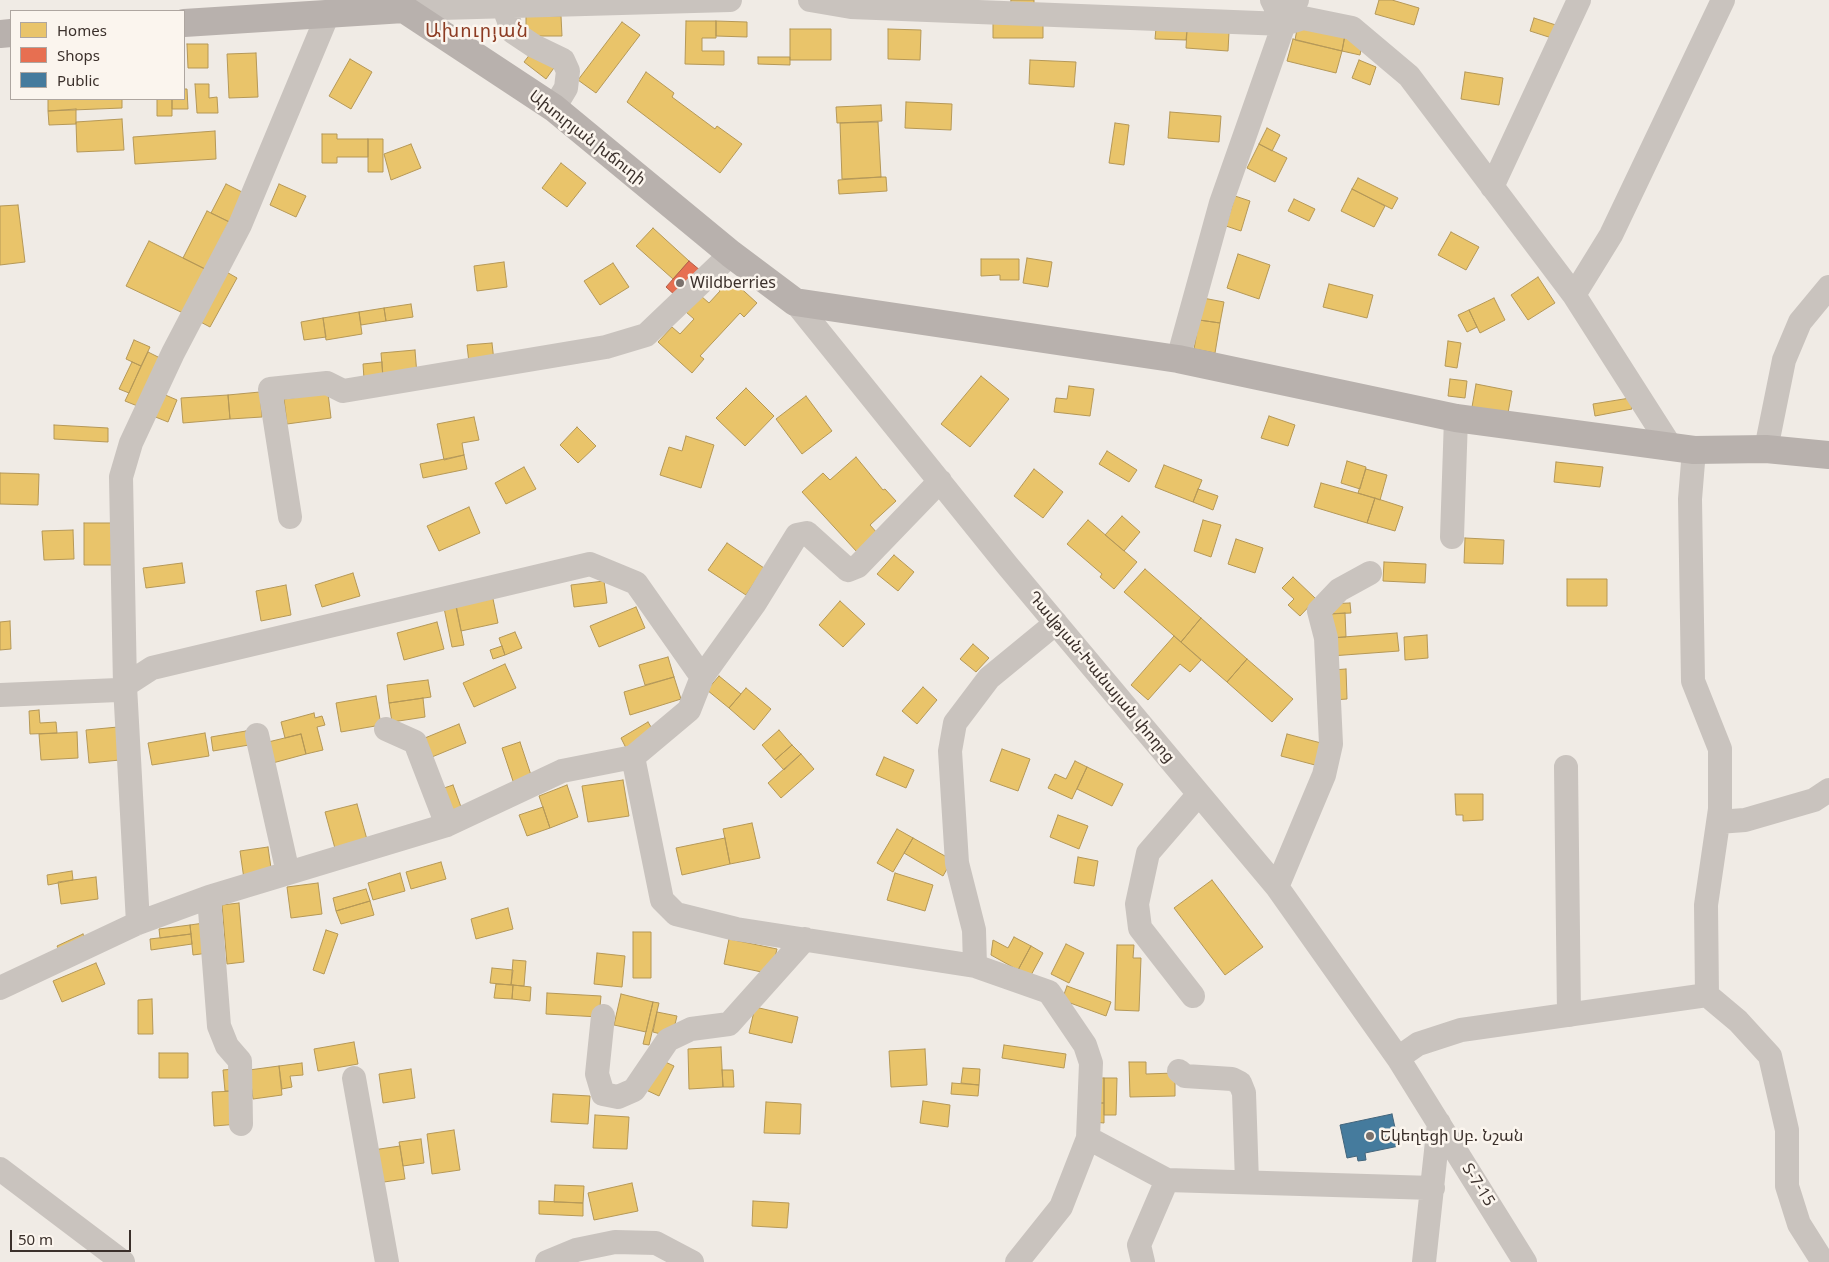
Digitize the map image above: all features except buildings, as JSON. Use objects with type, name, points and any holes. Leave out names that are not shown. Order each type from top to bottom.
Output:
[{"type":"main road","points":[[185,23],[283,8],[328,14],[404,9]]},
{"type":"main road","name":"Ախուրյան խճուղի","points":[[404,9],[554,108],[731,254],[795,302]]},
{"type":"main road","points":[[795,302],[1178,359],[1456,418],[1682,448],[1766,448],[1829,455]]},
{"type":"street","points":[[404,9],[730,0]]},
{"type":"street","points":[[810,0],[851,7],[1284,24],[1303,18],[1352,28],[1409,76],[1574,295],[1682,448],[1690,499],[1693,681],[1720,750],[1720,809],[1706,905],[1707,995]]},
{"type":"street","points":[[1272,0],[1284,24]]},
{"type":"street","points":[[1178,359],[1221,203],[1284,24],[1297,0]]},
{"type":"street","points":[[1492,186],[1580,0]]},
{"type":"street","points":[[1574,295],[1611,235],[1723,0]]},
{"type":"street","points":[[503,5],[512,32],[534,46],[563,60],[568,71],[566,88],[554,108]]},
{"type":"street","points":[[138,923],[125,686],[121,477],[131,443],[173,353],[240,225],[328,14]]},
{"type":"street","points":[[290,517],[270,389],[328,383],[343,391],[606,346],[646,335],[731,254]]},
{"type":"street","points":[[1766,448],[1784,360],[1800,322],[1829,286]]},
{"type":"street","name":"Դավթյան-Խանայան փողոց","points":[[795,302],[1056,623],[1198,795],[1277,887],[1398,1058]]},
{"type":"street","points":[[1452,537],[1456,418]]},
{"type":"street","points":[[0,988],[138,923],[209,897],[447,825],[562,771],[633,757],[689,710],[702,677],[755,603],[797,535],[807,533],[848,570],[858,566],[940,481]]},
{"type":"street","points":[[0,695],[118,690],[152,668],[590,564],[636,583],[702,677]]},
{"type":"street","points":[[1277,887],[1324,775],[1331,744],[1326,638],[1319,612],[1339,590],[1370,573]]},
{"type":"street","points":[[975,966],[974,930],[957,863],[950,751],[954,723],[989,678],[1056,623]]},
{"type":"street","points":[[386,729],[415,742],[447,825]]},
{"type":"street","points":[[257,735],[288,874]]},
{"type":"street","points":[[633,757],[662,900],[676,914],[736,928],[975,966],[1049,992],[1085,1045],[1091,1063],[1088,1138],[1061,1207],[1017,1262]]},
{"type":"street","points":[[1566,767],[1569,1015]]},
{"type":"street","points":[[1718,822],[1745,820],[1814,800],[1829,790]]},
{"type":"street","points":[[1193,996],[1140,928],[1137,904],[1148,853],[1198,795]]},
{"type":"street","points":[[209,897],[219,1026],[227,1046],[240,1061],[241,1124]]},
{"type":"street","points":[[603,1016],[597,1074],[603,1094],[618,1096],[634,1090],[668,1040],[691,1030],[729,1024],[804,939]]},
{"type":"street","points":[[1398,1058],[1418,1044],[1462,1030],[1707,995],[1738,1021],[1770,1056],[1786,1130],[1787,1186],[1799,1224],[1823,1262]]},
{"type":"street","name":"Տ-7-15","points":[[1398,1058],[1525,1262]]},
{"type":"street","points":[[1179,1071],[1185,1076],[1232,1079],[1240,1083],[1244,1093],[1247,1182]]},
{"type":"street","points":[[354,1078],[387,1262]]},
{"type":"street","points":[[1424,1262],[1439,1123]]},
{"type":"street","points":[[1088,1138],[1167,1180],[1433,1188]]},
{"type":"street","points":[[0,1169],[124,1262]]},
{"type":"street","points":[[1143,1262],[1139,1245],[1167,1180]]},
{"type":"street","points":[[547,1262],[576,1250],[615,1242],[656,1243],[692,1262]]},
{"type":"place","name":"Wildberries","points":[[680,283]]},
{"type":"place","name":"Եկեղեցի Սբ. Նշան","points":[[1370,1136]]},
{"type":"district","name":"Ախուրյան","points":[[477,32]]}]
